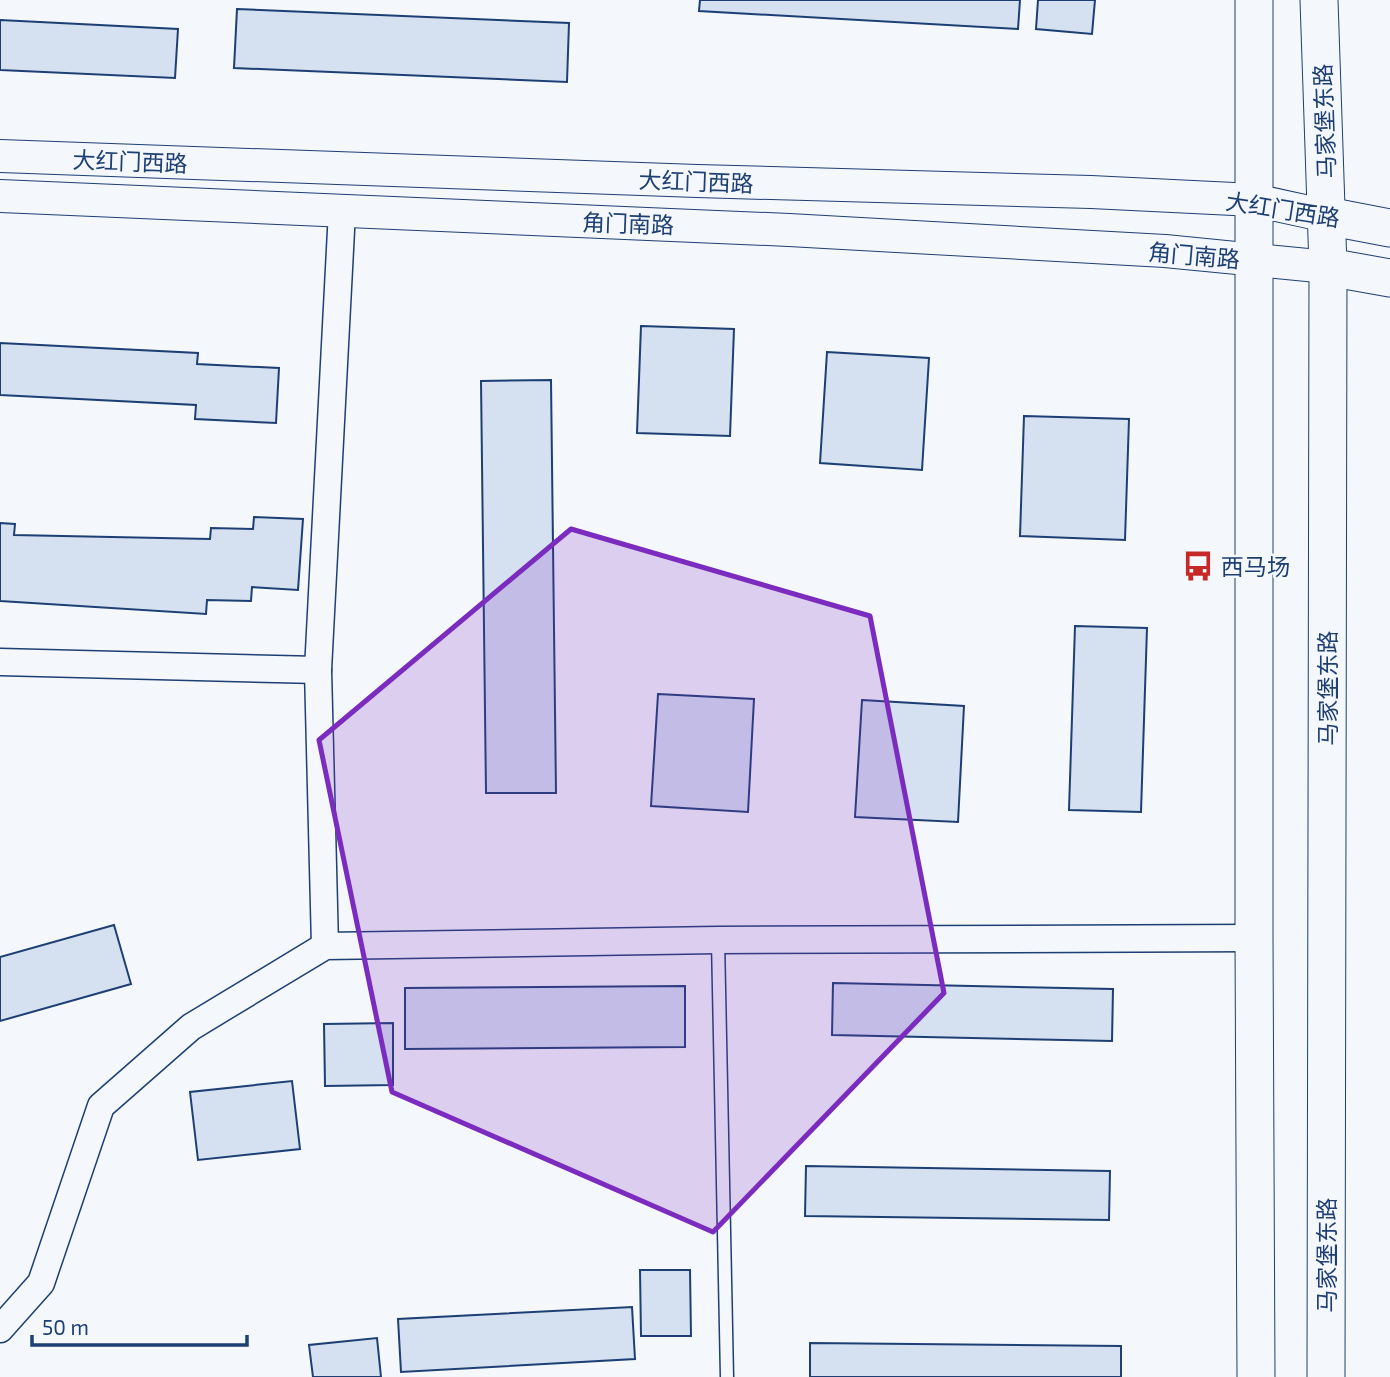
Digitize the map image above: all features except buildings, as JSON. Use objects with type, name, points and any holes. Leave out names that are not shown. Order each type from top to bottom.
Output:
[{"type":"main road","points":[[1254,0],[1256,1377]]},
{"type":"main road","name":"马家堡东路","points":[[1320,0],[1328,216],[1326,1377]]},
{"type":"main road","name":"大红门西路","points":[[1328,216],[1390,228]]},
{"type":"main road","points":[[1328,267],[1390,278]]},
{"type":"street","name":"大红门西路","points":[[0,156],[1091,192],[1254,200],[1328,216]]},
{"type":"street","name":"角门南路","points":[[0,196],[831,232],[1165,251],[1255,261]]},
{"type":"street","points":[[324,946],[318,670],[342,211]]},
{"type":"street","points":[[1255,261],[1328,267]]},
{"type":"street","points":[[0,662],[318,670]]},
{"type":"street","points":[[0,1329],[41,1283],[101,1106],[191,1027],[324,946],[718,940],[1254,938]]},
{"type":"lane","points":[[718,940],[727,1377]]},
{"type":"highlighted area","points":[[571,529],[870,616],[944,993],[713,1232],[392,1092],[319,740]]},
{"type":"place","name":"西马场","points":[[1198,566]]}]
